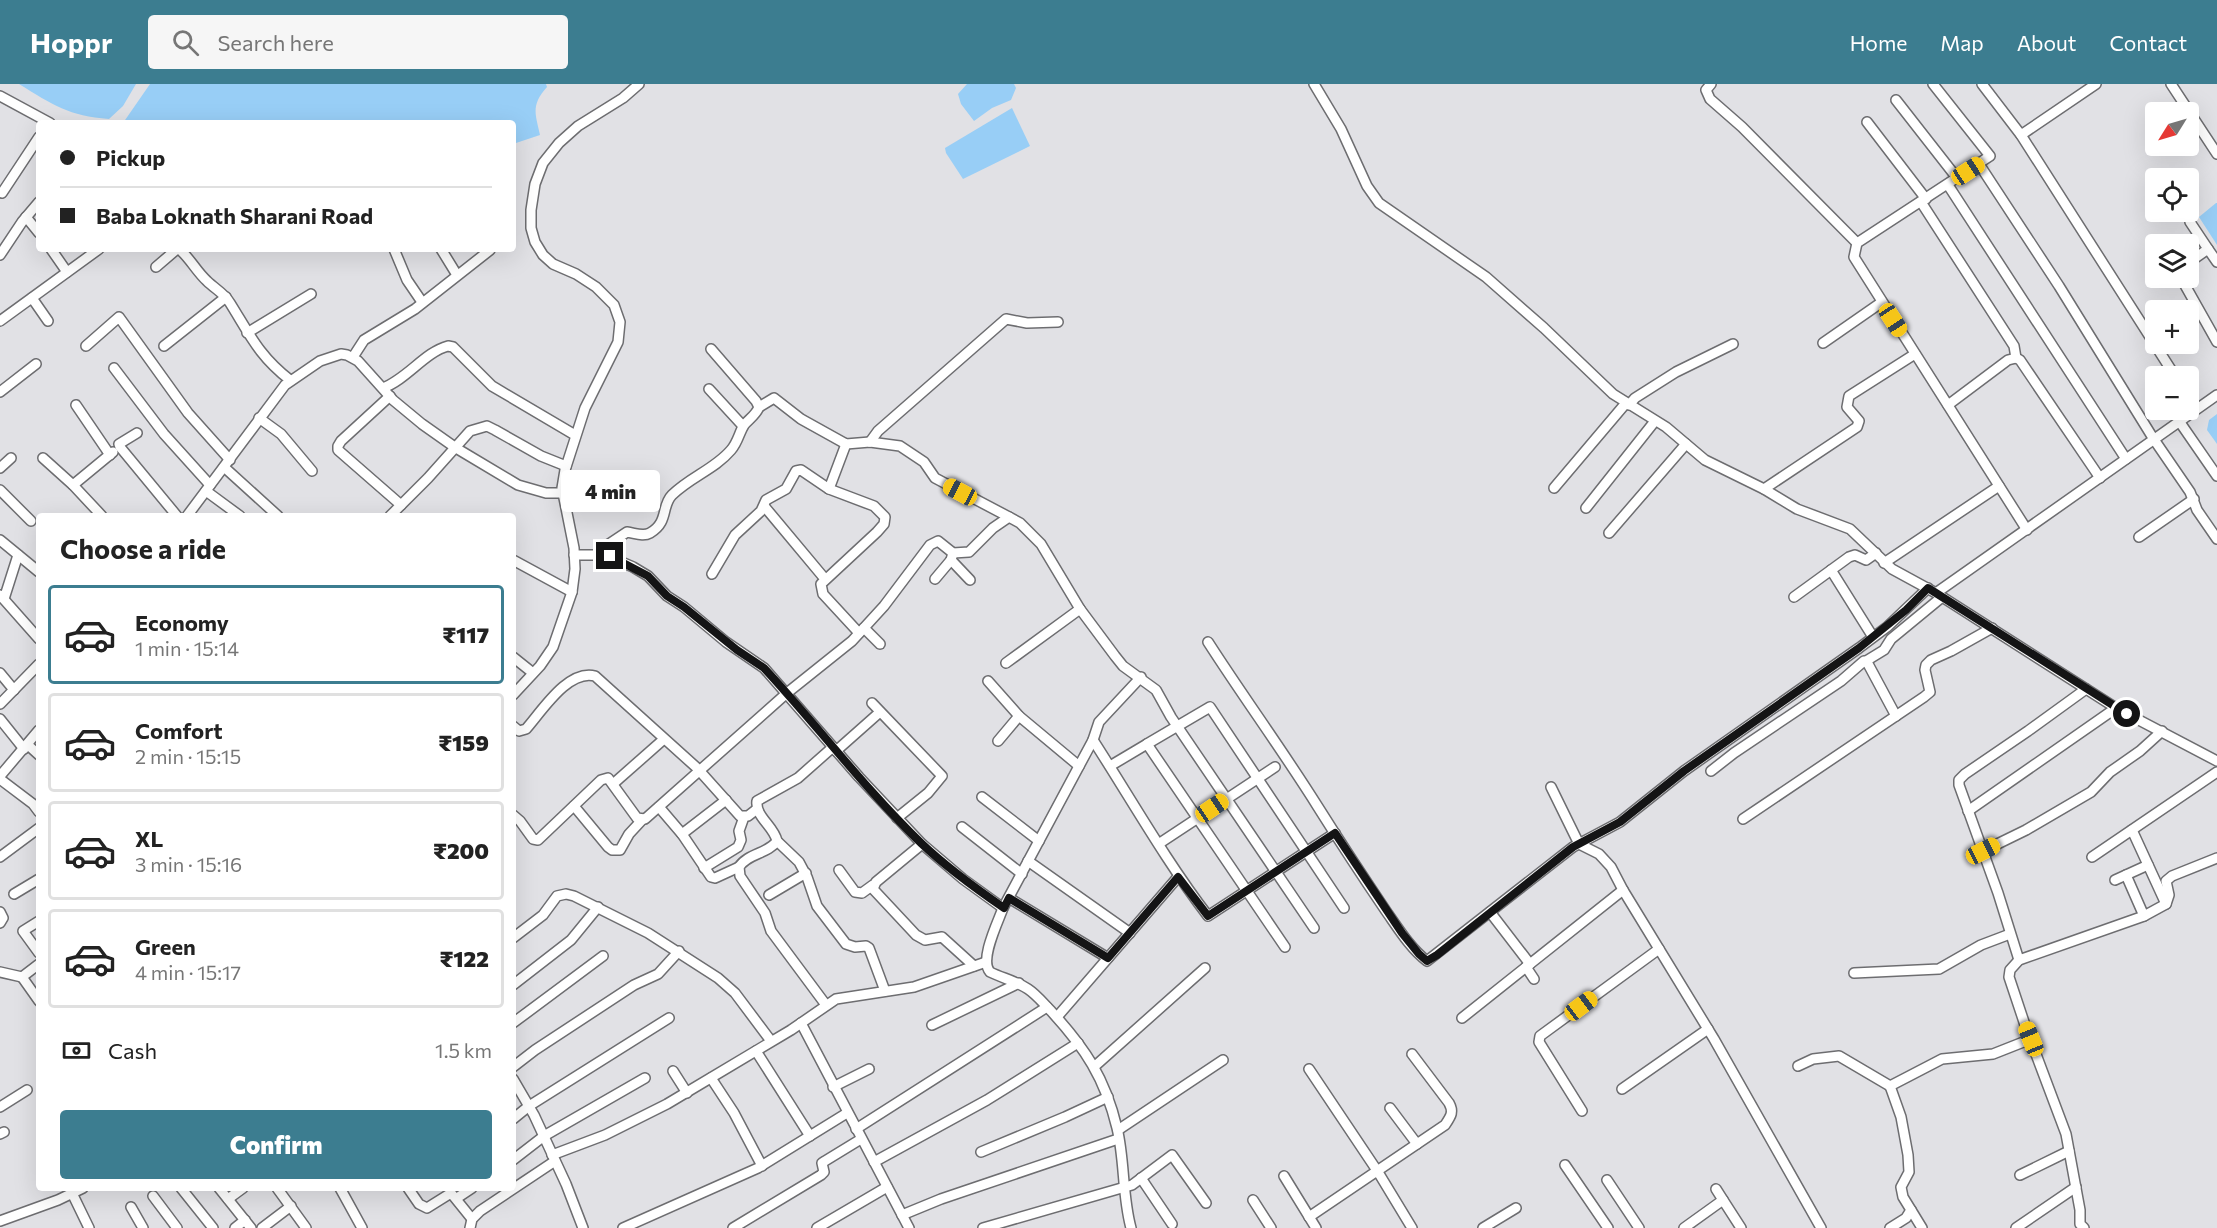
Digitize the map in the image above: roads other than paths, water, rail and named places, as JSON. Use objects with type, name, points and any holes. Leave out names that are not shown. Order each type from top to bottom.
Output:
[{"type":"street","points":[[516,692],[553,647],[572,592],[574,555],[562,488],[575,435],[589,398],[618,342],[620,316],[611,301],[596,287],[576,274],[553,264],[543,255],[532,235],[531,210],[537,177],[549,154],[578,126],[623,98],[639,84]]},
{"type":"street","points":[[1314,84],[1341,129],[1367,186],[1379,202],[1486,277],[1613,394],[1630,402],[1666,427],[1705,460],[1764,489],[1797,509],[1850,529],[1884,563],[1992,628],[2116,708],[2217,761]]},
{"type":"street","points":[[1711,84],[1706,90],[1710,99],[1742,127],[1857,243]]},
{"type":"street","points":[[1934,84],[1990,156],[1857,243],[1854,257],[2027,530]]},
{"type":"street","points":[[1982,84],[2021,135],[2169,366]]},
{"type":"street","points":[[2021,135],[2096,84]]},
{"type":"street","points":[[2171,84],[2217,154]]},
{"type":"street","points":[[0,96],[44,120]]},
{"type":"street","points":[[1896,100],[1957,178]]},
{"type":"street","points":[[1868,122],[1924,200],[2014,346],[2016,358],[2025,367],[2100,478]]},
{"type":"street","points":[[2,193],[36,142]]},
{"type":"street","points":[[1979,164],[2059,286],[2217,539]]},
{"type":"street","points":[[1948,185],[2126,459]]},
{"type":"street","points":[[0,255],[36,205]]},
{"type":"street","points":[[26,217],[36,229]]},
{"type":"street","points":[[2190,222],[2217,262]]},
{"type":"street","points":[[2199,255],[2208,249]]},
{"type":"street","points":[[53,252],[67,272]]},
{"type":"street","points":[[0,321],[95,252]]},
{"type":"street","points":[[156,267],[174,252]]},
{"type":"street","points":[[182,252],[206,281],[226,297],[247,333],[274,367],[290,380]]},
{"type":"street","points":[[395,252],[406,280],[422,302]]},
{"type":"street","points":[[443,252],[457,275]]},
{"type":"street","points":[[352,357],[364,340],[405,315],[487,252]]},
{"type":"street","points":[[2187,288],[2217,342]]},
{"type":"street","points":[[247,333],[312,294]]},
{"type":"street","points":[[164,346],[226,297]]},
{"type":"street","points":[[32,298],[48,321]]},
{"type":"street","points":[[1822,343],[1882,302]]},
{"type":"street","points":[[86,346],[119,317],[227,464],[275,513]]},
{"type":"street","points":[[870,442],[878,431],[1005,319],[1027,323],[1058,322]]},
{"type":"street","points":[[2208,326],[2217,320]]},
{"type":"street","points":[[1554,488],[1630,402],[1676,372],[1733,344]]},
{"type":"street","points":[[383,388],[398,381],[434,353],[448,346],[453,347],[492,386],[575,435]]},
{"type":"street","points":[[711,349],[759,407]]},
{"type":"street","points":[[189,513],[290,380],[320,361],[341,354],[352,357],[365,367],[390,396],[422,424],[456,448],[519,485],[546,493],[563,493]]},
{"type":"street","points":[[1764,489],[1857,427],[1859,421],[1848,410],[1846,403],[1849,396],[1915,354]]},
{"type":"street","points":[[1948,405],[1994,369],[2016,358]]},
{"type":"street","points":[[0,392],[36,364]]},
{"type":"street","points":[[114,368],[208,488],[237,513]]},
{"type":"street","points":[[709,389],[743,426]]},
{"type":"street","points":[[2199,407],[2217,395]]},
{"type":"street","points":[[390,396],[341,441],[338,450],[401,505]]},
{"type":"street","points":[[612,557],[609,544],[627,532],[642,535],[654,530],[665,517],[668,499],[689,479],[702,474],[729,452],[737,442],[743,426],[759,407],[774,398],[801,419],[846,444],[870,442],[900,446],[924,462],[934,478],[1020,523],[1048,554],[1080,609],[1123,666],[1156,690],[1177,726],[1314,928]]},
{"type":"street","points":[[76,405],[110,455]]},
{"type":"street","points":[[259,418],[281,434],[312,471]]},
{"type":"street","points":[[1586,508],[1655,421]]},
{"type":"street","points":[[1208,642],[1402,933],[1427,961],[1579,844],[1620,822],[1684,771],[1874,637],[1906,610],[1935,593],[2027,530],[2179,421],[2217,476]]},
{"type":"street","points":[[393,513],[470,431],[487,426],[541,456],[566,466]]},
{"type":"street","points":[[73,485],[120,447],[119,444],[136,433]]},
{"type":"street","points":[[829,489],[846,444]]},
{"type":"street","points":[[1609,533],[1686,444]]},
{"type":"street","points":[[120,447],[175,513]]},
{"type":"street","points":[[0,468],[11,458]]},
{"type":"street","points":[[43,458],[99,513]]},
{"type":"street","points":[[712,574],[735,535],[754,518],[764,506],[765,500],[786,489],[796,471],[801,471],[829,489],[874,506],[883,513],[885,520],[877,532],[821,584],[823,594],[880,644]]},
{"type":"street","points":[[1884,563],[2000,486]]},
{"type":"street","points":[[0,490],[31,521]]},
{"type":"street","points":[[2139,537],[2193,499]]},
{"type":"street","points":[[764,506],[825,579]]},
{"type":"street","points":[[935,579],[952,557],[969,552],[999,522],[1009,517]]},
{"type":"street","points":[[0,540],[36,570]]},
{"type":"street","points":[[574,806],[608,848],[620,850],[629,834],[642,820],[862,630],[892,597],[930,545],[938,541],[970,580]]},
{"type":"street","points":[[1794,597],[1852,555],[1866,560],[1876,553]]},
{"type":"street","points":[[18,555],[2,597],[36,636]]},
{"type":"street","points":[[574,555],[612,557],[648,576],[667,596],[764,668],[922,844],[963,879],[1004,908]]},
{"type":"street","points":[[516,562],[572,592]]},
{"type":"street","points":[[1831,570],[1874,637]]},
{"type":"street","points":[[1711,771],[1884,650],[1891,639],[1935,593]]},
{"type":"street","points":[[1006,663],[1080,609]]},
{"type":"street","points":[[1743,819],[1930,692],[1926,665],[1992,628]]},
{"type":"street","points":[[516,659],[533,673]]},
{"type":"street","points":[[1866,661],[1896,716]]},
{"type":"street","points":[[0,704],[36,667]]},
{"type":"street","points":[[0,673],[14,690]]},
{"type":"street","points":[[516,728],[526,729],[565,685],[581,675],[588,674],[600,679],[700,771],[740,816],[744,817]]},
{"type":"street","points":[[1131,1228],[1118,1135],[1108,1097],[1095,1066],[1057,1017],[1032,992],[1019,983],[990,972],[986,962],[994,931],[1004,908],[1093,740],[1100,722],[1141,677]]},
{"type":"street","points":[[988,681],[1019,716],[1079,766]]},
{"type":"street","points":[[2019,960],[1959,784],[1961,778],[2086,689]]},
{"type":"street","points":[[872,703],[942,776],[928,793],[897,818]]},
{"type":"street","points":[[1110,766],[1210,707],[1344,908]]},
{"type":"street","points":[[1968,811],[2116,708]]},
{"type":"street","points":[[880,712],[798,778],[760,798],[756,805],[774,832],[777,841],[794,856],[806,873],[818,906],[846,944],[869,948],[885,991]]},
{"type":"street","points":[[998,741],[1019,716]]},
{"type":"street","points":[[1,722],[26,747],[36,753]]},
{"type":"street","points":[[1983,851],[2026,830],[2091,792],[2110,772],[2140,752],[2162,731]]},
{"type":"street","points":[[36,734],[0,777],[36,808]]},
{"type":"street","points":[[613,784],[664,739]]},
{"type":"street","points":[[1093,740],[1160,843],[1178,877],[1208,916],[1335,833]]},
{"type":"street","points":[[1147,744],[1285,947]]},
{"type":"street","points":[[1160,843],[1275,766]]},
{"type":"street","points":[[2092,856],[2217,772]]},
{"type":"street","points":[[516,819],[535,841],[604,778],[608,778],[636,818],[642,820]]},
{"type":"street","points":[[1551,787],[1579,844],[1599,854],[1611,867],[1708,1029],[1821,1228]]},
{"type":"street","points":[[982,797],[1039,841]]},
{"type":"street","points":[[682,834],[726,800]]},
{"type":"street","points":[[659,807],[682,834],[709,875],[715,878],[738,867],[745,859],[770,848],[777,841]]},
{"type":"street","points":[[704,868],[738,847],[741,840],[739,831],[744,817],[757,809]]},
{"type":"street","points":[[962,827],[1022,874]]},
{"type":"street","points":[[0,856],[36,830]]},
{"type":"street","points":[[2132,830],[2166,904]]},
{"type":"street","points":[[839,870],[855,892],[862,893],[922,844]]},
{"type":"street","points":[[2079,1227],[2076,1187],[2066,1134],[2009,977],[2010,970],[2019,960],[2144,916],[2166,904],[2169,895],[2166,881],[2172,876],[2217,858]]},
{"type":"street","points":[[1028,861],[1130,933]]},
{"type":"street","points":[[2115,880],[2148,865]]},
{"type":"street","points":[[738,867],[740,876],[765,913],[771,931],[826,1005]]},
{"type":"street","points":[[770,895],[806,873]]},
{"type":"street","points":[[2126,875],[2144,916]]},
{"type":"street","points":[[1057,1017],[1178,877]]},
{"type":"street","points":[[14,894],[36,881]]},
{"type":"street","points":[[873,885],[876,893],[916,935],[925,940],[942,937],[974,966]]},
{"type":"street","points":[[1462,1018],[1623,890]]},
{"type":"street","points":[[516,936],[543,915],[553,900],[561,894],[574,896],[679,951],[718,978],[735,993],[771,1041]]},
{"type":"street","points":[[1009,898],[1108,958]]},
{"type":"street","points":[[516,983],[571,940],[598,907]]},
{"type":"street","points":[[0,912],[3,918],[0,923]]},
{"type":"street","points":[[1490,912],[1528,966],[1534,979]]},
{"type":"street","points":[[36,923],[23,931],[36,949]]},
{"type":"street","points":[[1854,973],[1939,969],[1981,945],[2010,934]]},
{"type":"street","points":[[1582,1111],[1539,1042],[1540,1036],[1659,949]]},
{"type":"street","points":[[516,1065],[634,985],[662,972],[679,951]]},
{"type":"street","points":[[516,1021],[603,956]]},
{"type":"street","points":[[516,1185],[554,1158],[605,1136],[687,1093],[841,997],[914,987],[986,962]]},
{"type":"street","points":[[22,977],[36,966]]},
{"type":"street","points":[[1095,1066],[1205,968]]},
{"type":"street","points":[[0,972],[22,977],[36,997]]},
{"type":"street","points":[[932,1025],[1019,983]]},
{"type":"street","points":[[856,1129],[1047,1007]]},
{"type":"street","points":[[516,1117],[529,1106],[669,1018]]},
{"type":"street","points":[[801,1023],[909,1228]]},
{"type":"street","points":[[1622,1089],[1708,1029]]},
{"type":"street","points":[[1890,1086],[1942,1059],[1993,1054],[2031,1039]]},
{"type":"street","points":[[874,1162],[987,1100],[1078,1044]]},
{"type":"street","points":[[756,1051],[810,1136]]},
{"type":"street","points":[[1309,1218],[1445,1125],[1451,1116],[1452,1110],[1412,1054]]},
{"type":"street","points":[[1798,1066],[1813,1059],[1839,1056],[1890,1086],[1901,1116],[1909,1172],[1901,1187],[1903,1197],[1922,1228]]},
{"type":"street","points":[[902,1215],[1118,1135],[1223,1060]]},
{"type":"street","points":[[833,1087],[869,1069]]},
{"type":"street","points":[[1309,1069],[1378,1172],[1412,1228]]},
{"type":"street","points":[[672,1071],[687,1093]]},
{"type":"street","points":[[516,1158],[544,1136],[645,1078]]},
{"type":"street","points":[[711,1078],[734,1113],[762,1166]]},
{"type":"street","points":[[516,1085],[544,1136],[583,1228]]},
{"type":"street","points":[[2,1102],[27,1090]]},
{"type":"street","points":[[981,1152],[1046,1126],[1108,1097]]},
{"type":"street","points":[[1390,1108],[1417,1144]]},
{"type":"street","points":[[623,1228],[762,1166],[847,1113]]},
{"type":"street","points":[[732,1228],[821,1175],[824,1172],[822,1163],[861,1139]]},
{"type":"street","points":[[2020,1174],[2069,1151]]},
{"type":"street","points":[[984,1228],[1131,1185],[1172,1155],[1206,1203]]},
{"type":"street","points":[[1565,1165],[1608,1228]]},
{"type":"street","points":[[1284,1176],[1316,1228]]},
{"type":"street","points":[[1141,1178],[1172,1224]]},
{"type":"street","points":[[1607,1180],[1638,1228]]},
{"type":"street","points":[[817,1228],[887,1187]]},
{"type":"street","points":[[2016,1228],[2076,1187]]},
{"type":"street","points":[[1716,1189],[1741,1228]]},
{"type":"street","points":[[0,1221],[76,1191]]},
{"type":"street","points":[[183,1191],[213,1228]]},
{"type":"street","points":[[221,1191],[248,1224],[236,1228]]},
{"type":"street","points":[[228,1199],[239,1191]]},
{"type":"street","points":[[279,1191],[306,1228]]},
{"type":"street","points":[[342,1191],[362,1228]]},
{"type":"street","points":[[410,1191],[419,1204],[427,1208],[452,1193],[471,1224],[480,1211],[508,1191]]},
{"type":"street","points":[[72,1193],[89,1228]]},
{"type":"street","points":[[153,1196],[177,1228]]},
{"type":"street","points":[[1253,1200],[1271,1228]]},
{"type":"street","points":[[1684,1228],[1723,1200]]},
{"type":"street","points":[[262,1228],[291,1206]]},
{"type":"street","points":[[131,1207],[143,1228]]},
{"type":"street","points":[[1483,1228],[1516,1208]]},
{"type":"street","points":[[1890,1228],[1906,1218],[1911,1210]]},
{"type":"water","points":[[19,84],[136,84],[123,106],[109,119],[72,112]]},
{"type":"water","points":[[150,84],[546,84],[547,87],[536,104],[540,135],[516,143],[516,120],[125,120]]},
{"type":"water","points":[[967,84],[1014,84],[1016,88],[1011,100],[992,108],[974,121],[961,104],[958,94]]},
{"type":"water","points":[[1012,108],[1030,146],[963,179],[945,148]]},
{"type":"water","points":[[2217,203],[2217,245],[2199,217]]},
{"type":"water","points":[[2217,414],[2217,444],[2207,430],[2209,420]]}]
